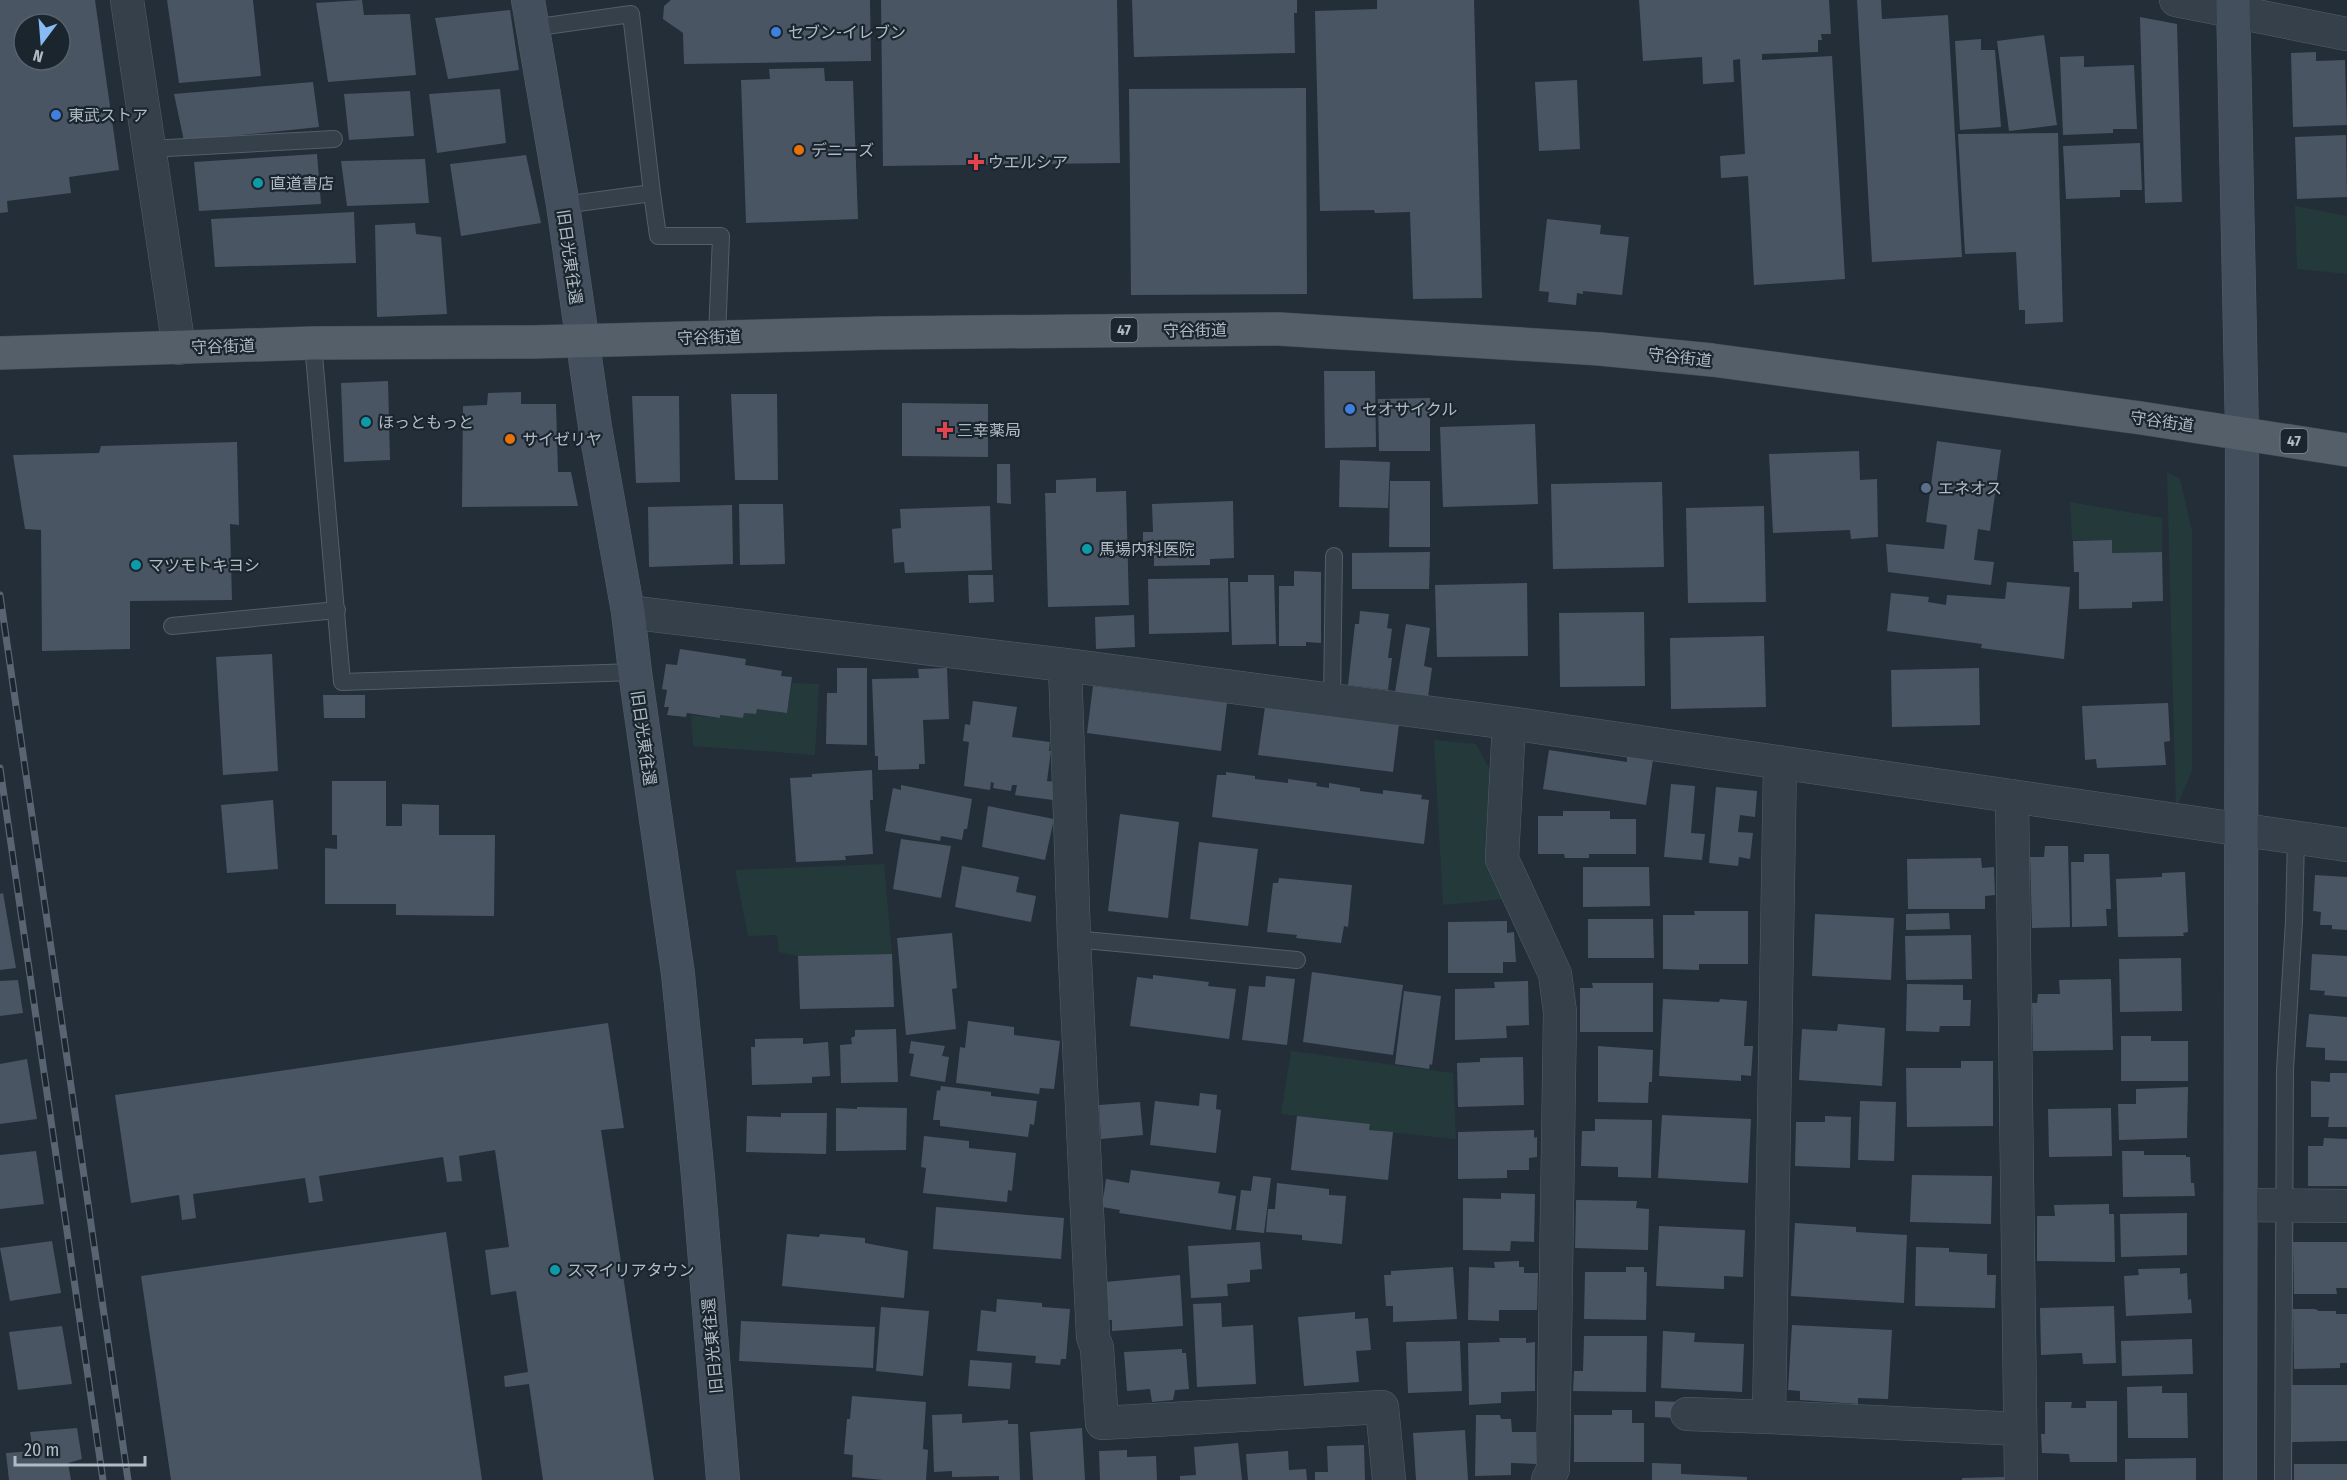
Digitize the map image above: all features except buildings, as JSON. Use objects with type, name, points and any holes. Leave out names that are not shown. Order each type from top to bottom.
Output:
[{"type":"main road","name":"守谷街道","points":[[0,353],[313,343],[582,341],[1279,329],[1589,348],[1724,362],[2242,433],[2347,450]]},
{"type":"street","points":[[127,0],[179,348]]},
{"type":"street","points":[[2176,0],[2233,5],[2347,34]]},
{"type":"street","points":[[2233,5],[2242,433],[2240,1480]]},
{"type":"street","name":"旧日光東往還","points":[[530,14],[563,205],[595,427],[628,612],[678,974],[698,1176],[723,1480]]},
{"type":"street","points":[[628,612],[1065,665],[1509,723],[2347,844]]},
{"type":"street","points":[[1065,665],[1074,939],[1093,1337],[1097,1348],[1102,1423],[1382,1407],[1389,1480]]},
{"type":"street","points":[[1509,723],[1502,859],[1555,974],[1560,1012],[1553,1469],[1548,1480]]},
{"type":"street","points":[[1770,1417],[1780,762]]},
{"type":"street","points":[[2012,796],[2021,1480]]},
{"type":"street","points":[[2241,1205],[2347,1206]]},
{"type":"street","points":[[1687,1414],[2020,1429]]},
{"type":"lane","points":[[530,14],[631,14],[658,236],[721,236],[717,337]]},
{"type":"lane","points":[[149,149],[334,139]]},
{"type":"lane","points":[[563,205],[652,193]]},
{"type":"lane","points":[[313,343],[342,682],[635,672]]},
{"type":"lane","points":[[1332,700],[1334,556]]},
{"type":"lane","points":[[172,626],[337,610]]},
{"type":"lane","points":[[2283,1480],[2285,1070],[2294,921],[2296,838]]},
{"type":"lane","points":[[1074,939],[1298,960]]},
{"type":"green space","points":[[2295,206],[2347,216],[2347,274],[2297,269]]},
{"type":"green space","points":[[2167,472],[2180,479],[2192,531],[2192,771],[2176,808]]},
{"type":"green space","points":[[2070,502],[2162,518],[2162,552],[2112,553],[2111,540],[2072,540]]},
{"type":"green space","points":[[792,683],[819,684],[815,755],[693,746],[691,715],[743,718],[744,713],[756,714],[757,709],[787,713]]},
{"type":"green space","points":[[1434,740],[1476,744],[1491,772],[1506,899],[1443,905]]},
{"type":"green space","points":[[884,864],[892,954],[798,956],[779,952],[777,935],[748,936],[735,870]]},
{"type":"green space","points":[[1291,1051],[1453,1073],[1456,1139],[1369,1130],[1370,1124],[1281,1114]]},
{"type":"railway","points":[[0,595],[128,1480]]},
{"type":"railway","points":[[0,768],[103,1480]]},
{"type":"place","name":"セブン-イレブン","points":[[776,32]]},
{"type":"place","name":"東武ストア","points":[[56,115]]},
{"type":"place","name":"デニーズ","points":[[799,150]]},
{"type":"place","name":"ウエルシア","points":[[976,162]]},
{"type":"place","name":"直道書店","points":[[258,183]]},
{"type":"place","name":"セオサイクル","points":[[1350,409]]},
{"type":"place","name":"ほっともっと","points":[[366,422]]},
{"type":"place","name":"三幸薬局","points":[[945,430]]},
{"type":"place","name":"サイゼリヤ","points":[[510,439]]},
{"type":"place","name":"エネオス","points":[[1926,488]]},
{"type":"place","name":"馬場内科医院","points":[[1087,549]]},
{"type":"place","name":"マツモトキヨシ","points":[[136,565]]},
{"type":"place","name":"スマイリアタウン","points":[[555,1270]]}]
